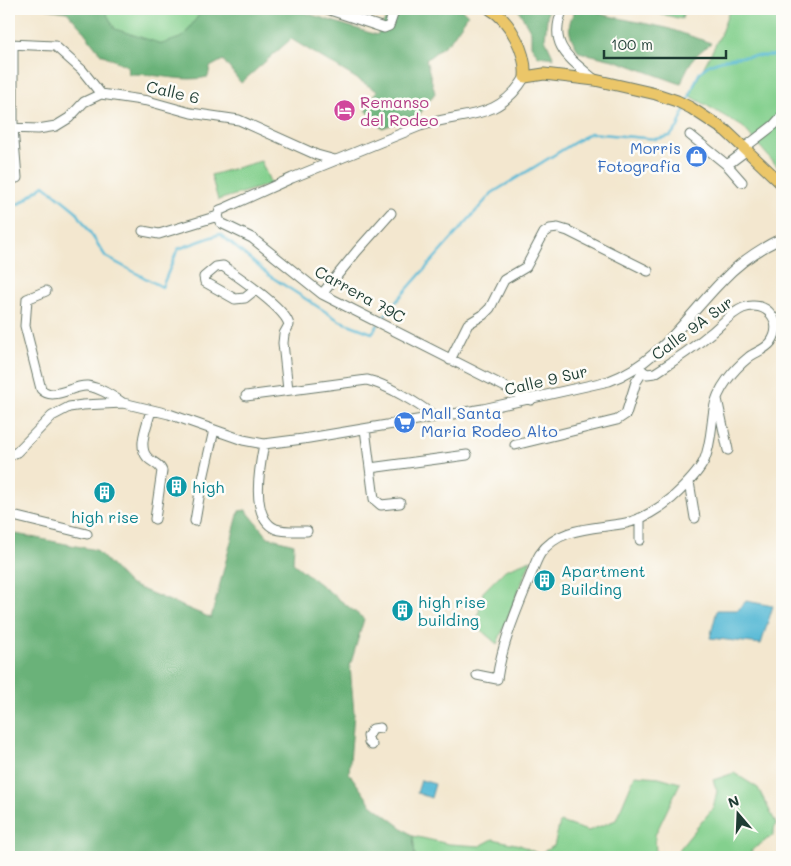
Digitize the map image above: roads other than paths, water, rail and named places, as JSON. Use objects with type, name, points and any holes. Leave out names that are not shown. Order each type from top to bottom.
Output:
[{"type":"main road","points":[[490,9],[503,18],[509,26],[525,62],[525,77],[560,74],[666,96],[686,105],[726,131],[782,184]]},
{"type":"street","points":[[327,9],[384,28],[388,26],[395,9]]},
{"type":"street","points":[[563,9],[556,29],[563,50],[596,80]]},
{"type":"street","points":[[11,128],[38,129],[56,126],[69,118],[84,102],[100,94],[82,70],[55,46],[11,44],[11,128],[17,178]]},
{"type":"street","points":[[143,231],[159,234],[218,214],[223,209],[335,160],[425,124],[485,112],[512,94],[525,77]]},
{"type":"street","name":"Calle 6","points":[[100,94],[148,101],[190,113],[238,120],[335,160]]},
{"type":"street","points":[[727,166],[782,116]]},
{"type":"street","points":[[690,135],[727,166],[742,182]]},
{"type":"street","points":[[322,294],[390,213]]},
{"type":"street","name":"Carrera 79C","points":[[218,214],[220,222],[260,244],[322,294],[531,400]]},
{"type":"street","points":[[450,360],[468,324],[483,315],[490,308],[504,280],[526,267],[544,233],[550,229],[558,228],[568,231],[648,271]]},
{"type":"street","name":"Calle 9 Sur","points":[[9,456],[17,452],[44,422],[69,407],[83,405],[124,404],[169,414],[242,440],[264,444],[502,406],[609,381],[641,369],[723,280],[749,258],[782,238]]},
{"type":"street","points":[[255,290],[245,298],[235,299],[205,282],[204,277],[216,267],[223,266],[255,290],[285,315],[289,325],[284,334],[283,343],[288,390]]},
{"type":"street","points":[[46,291],[27,299],[25,326],[41,389],[50,395],[85,386],[106,392],[124,404]]},
{"type":"street","name":"Calle 9A Sur","points":[[477,675],[497,679],[509,627],[540,554],[554,540],[578,530],[628,523],[640,518],[670,500],[689,482],[704,462],[711,438],[714,407],[724,385],[736,369],[770,344],[775,332],[774,320],[764,307],[757,306],[741,309],[698,344],[656,373],[647,374],[641,369]]},
{"type":"street","points":[[515,445],[617,420],[626,414],[641,369]]},
{"type":"street","points":[[246,396],[367,380],[384,386],[434,416]]},
{"type":"street","points":[[502,386],[505,399],[502,406]]},
{"type":"street","points":[[717,399],[728,450]]},
{"type":"street","points":[[151,410],[143,450],[147,457],[160,467],[162,471],[155,519]]},
{"type":"street","points":[[365,429],[374,499],[381,505],[400,503]]},
{"type":"street","points":[[195,522],[214,430]]},
{"type":"street","points":[[264,444],[257,487],[264,518],[276,529],[307,531]]},
{"type":"street","points":[[370,468],[467,455]]},
{"type":"street","points":[[689,482],[695,518]]},
{"type":"street","points":[[9,515],[87,534]]},
{"type":"street","points":[[640,518],[640,540]]},
{"type":"street","points":[[372,745],[369,742],[368,736],[373,728],[380,728]]},
{"type":"water","points":[[746,601],[773,606],[761,644],[710,638],[717,610],[738,610]]},
{"type":"water","points":[[421,780],[435,784],[431,798],[417,793]]},
{"type":"waterway","points":[[687,103],[699,74],[714,63],[734,58],[776,55],[782,52]]},
{"type":"waterway","points":[[381,320],[492,193],[590,133],[656,139],[670,136],[678,127],[685,108]]},
{"type":"waterway","points":[[9,206],[21,203],[44,185],[76,211],[106,257],[162,287],[178,249],[220,234],[270,276],[340,321],[372,333],[378,325]]},
{"type":"place","name":"Remanso del Rodeo","points":[[344,111]]},
{"type":"place","name":"Morris Fotografía","points":[[697,157]]},
{"type":"place","name":"Mall Santa Maria Rodeo Alto","points":[[405,422]]},
{"type":"place","name":"high","points":[[176,487]]},
{"type":"place","name":"high rise","points":[[105,493]]},
{"type":"place","name":"Apartment Building","points":[[545,580]]},
{"type":"place","name":"high rise building","points":[[402,611]]}]
